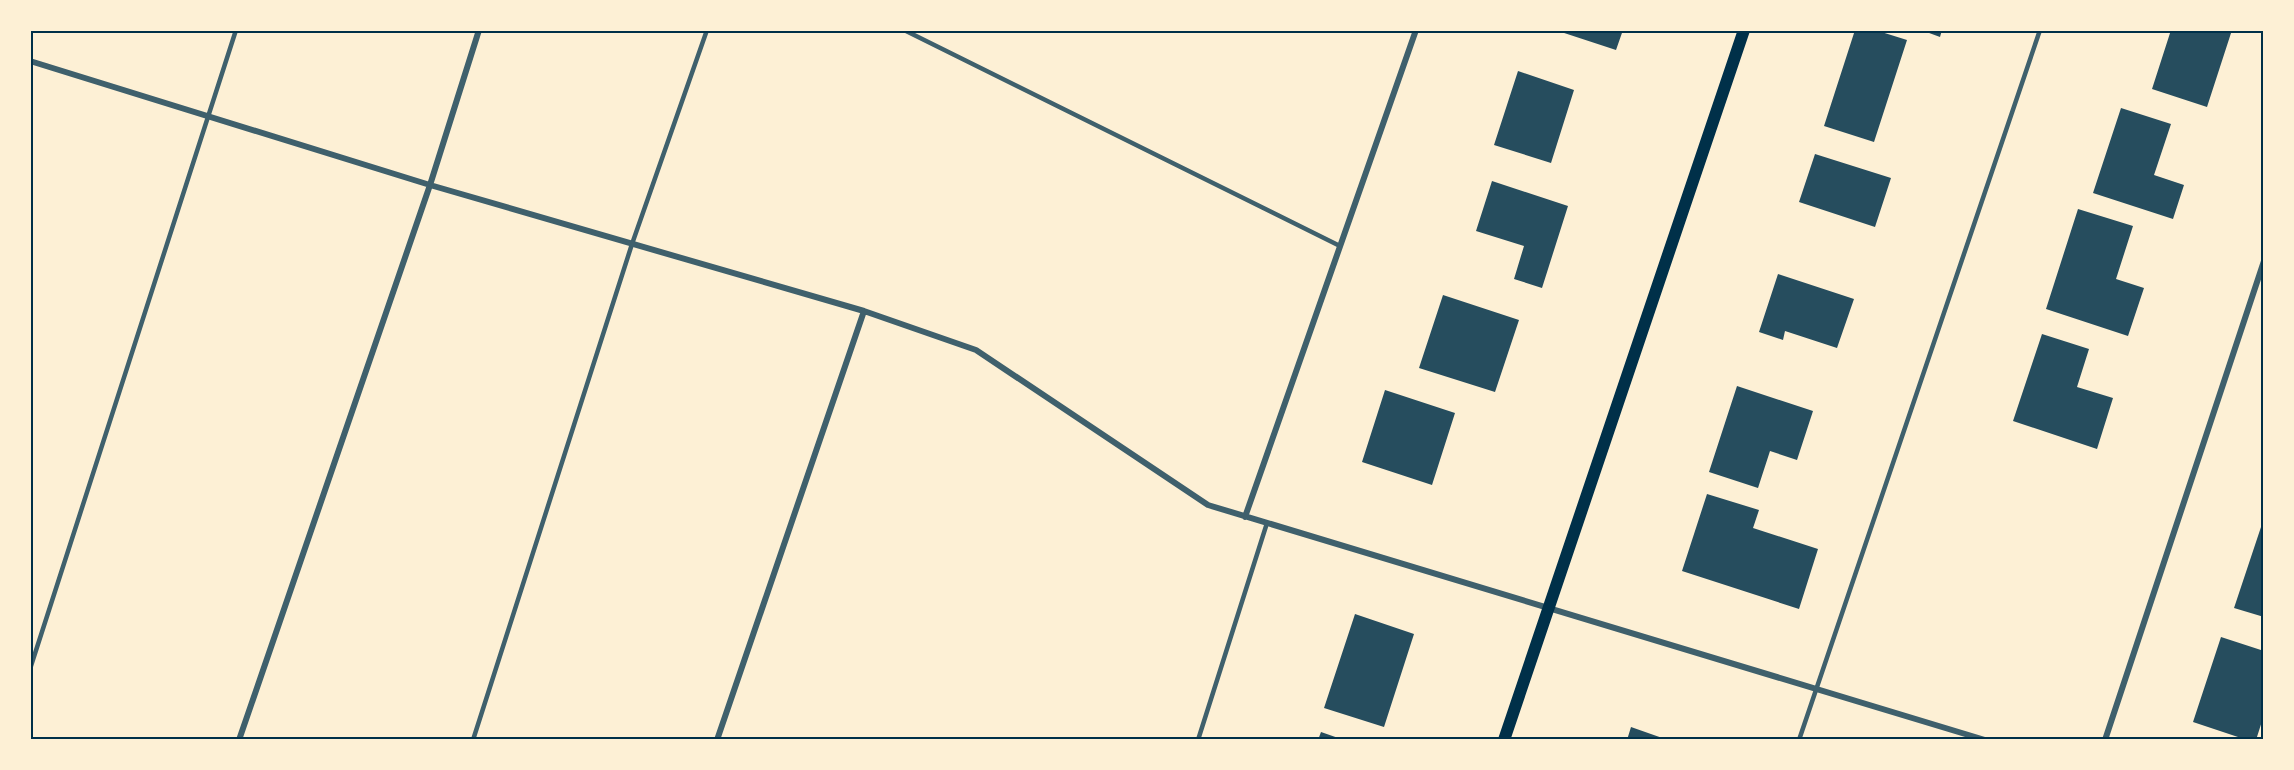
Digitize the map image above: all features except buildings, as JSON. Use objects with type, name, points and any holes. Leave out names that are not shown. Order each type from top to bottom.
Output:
[{"type":"main road","points":[[1504,740],[1744,30]]},
{"type":"street","points":[[239,740],[430,185],[479,30]]},
{"type":"street","points":[[1245,517],[1416,30]]},
{"type":"street","points":[[30,61],[430,185],[864,311],[976,350],[1208,505],[1985,740]]},
{"type":"street","points":[[2105,740],[2264,261]]},
{"type":"street","points":[[717,740],[864,311]]},
{"type":"lane","points":[[30,669],[236,30]]},
{"type":"lane","points":[[473,740],[632,244],[707,30]]},
{"type":"lane","points":[[904,30],[1340,246]]},
{"type":"lane","points":[[1799,740],[2040,30]]},
{"type":"lane","points":[[1198,740],[1267,524]]}]
